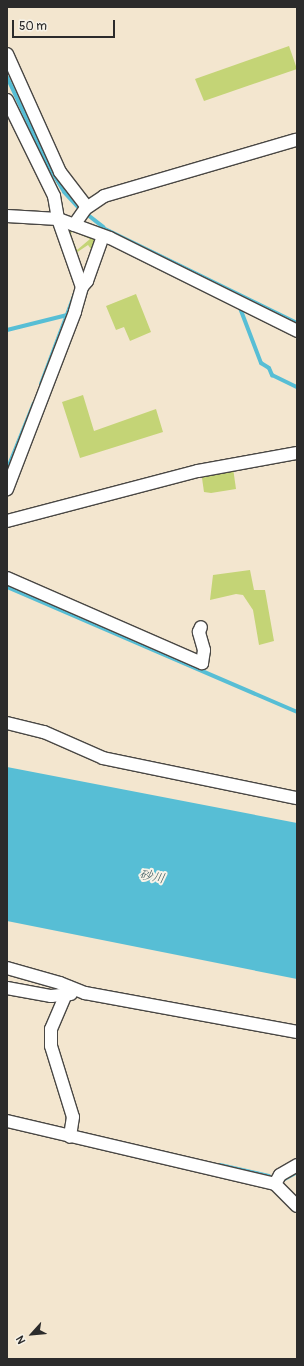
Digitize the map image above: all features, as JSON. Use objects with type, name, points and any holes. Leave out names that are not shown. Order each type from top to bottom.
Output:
[{"type":"street","points":[[7,54],[60,172],[84,210]]},
{"type":"street","points":[[7,100],[54,196],[58,219],[81,284],[75,312],[7,489]]},
{"type":"street","points":[[74,225],[84,210],[104,196],[296,140]]},
{"type":"street","points":[[7,216],[58,219],[103,236],[158,260],[297,331]]},
{"type":"street","points":[[81,284],[87,281],[103,236]]},
{"type":"street","points":[[7,521],[198,471],[297,453]]},
{"type":"street","points":[[7,578],[202,663],[204,650],[199,632],[201,627]]},
{"type":"street","points":[[7,722],[44,732],[103,758],[297,798]]},
{"type":"street","points":[[7,968],[67,991],[297,1032]]},
{"type":"street","points":[[7,988],[51,996],[67,991]]},
{"type":"street","points":[[67,991],[51,1028],[51,1046],[73,1117],[71,1133]]},
{"type":"street","points":[[7,1121],[71,1133],[275,1184],[297,1206]]},
{"type":"street","points":[[275,1184],[280,1175],[297,1165]]},
{"type":"green space","points":[[289,46],[297,69],[204,101],[195,79]]},
{"type":"green space","points":[[69,230],[97,239],[94,247],[91,249],[88,245],[76,253]],"holes":[[[72,231],[90,239],[77,250],[71,235]]]},
{"type":"green space","points":[[136,294],[151,332],[130,341],[124,327],[116,330],[106,306]]},
{"type":"green space","points":[[83,395],[94,431],[156,409],[163,432],[80,458],[62,402]]},
{"type":"green space","points":[[233,468],[236,489],[211,493],[204,492],[202,478],[218,470]]},
{"type":"green space","points":[[250,570],[254,590],[265,590],[274,641],[259,645],[253,610],[243,595],[236,594],[210,600],[213,575]]},
{"type":"water","name":"砂川","points":[[7,767],[297,823],[297,979],[7,921]]},
{"type":"waterway","points":[[7,77],[48,165],[64,192],[79,208],[103,227]]},
{"type":"waterway","points":[[103,228],[297,323]]},
{"type":"waterway","points":[[41,384],[75,293]]},
{"type":"waterway","points":[[240,308],[261,363],[269,368],[272,375],[297,387]]},
{"type":"waterway","points":[[7,330],[67,315]]},
{"type":"waterway","points":[[7,470],[34,403]]},
{"type":"waterway","points":[[7,587],[297,712]]},
{"type":"waterway","points":[[220,1165],[269,1176]]},
{"type":"waterway","points":[[281,1181],[297,1172]]}]
